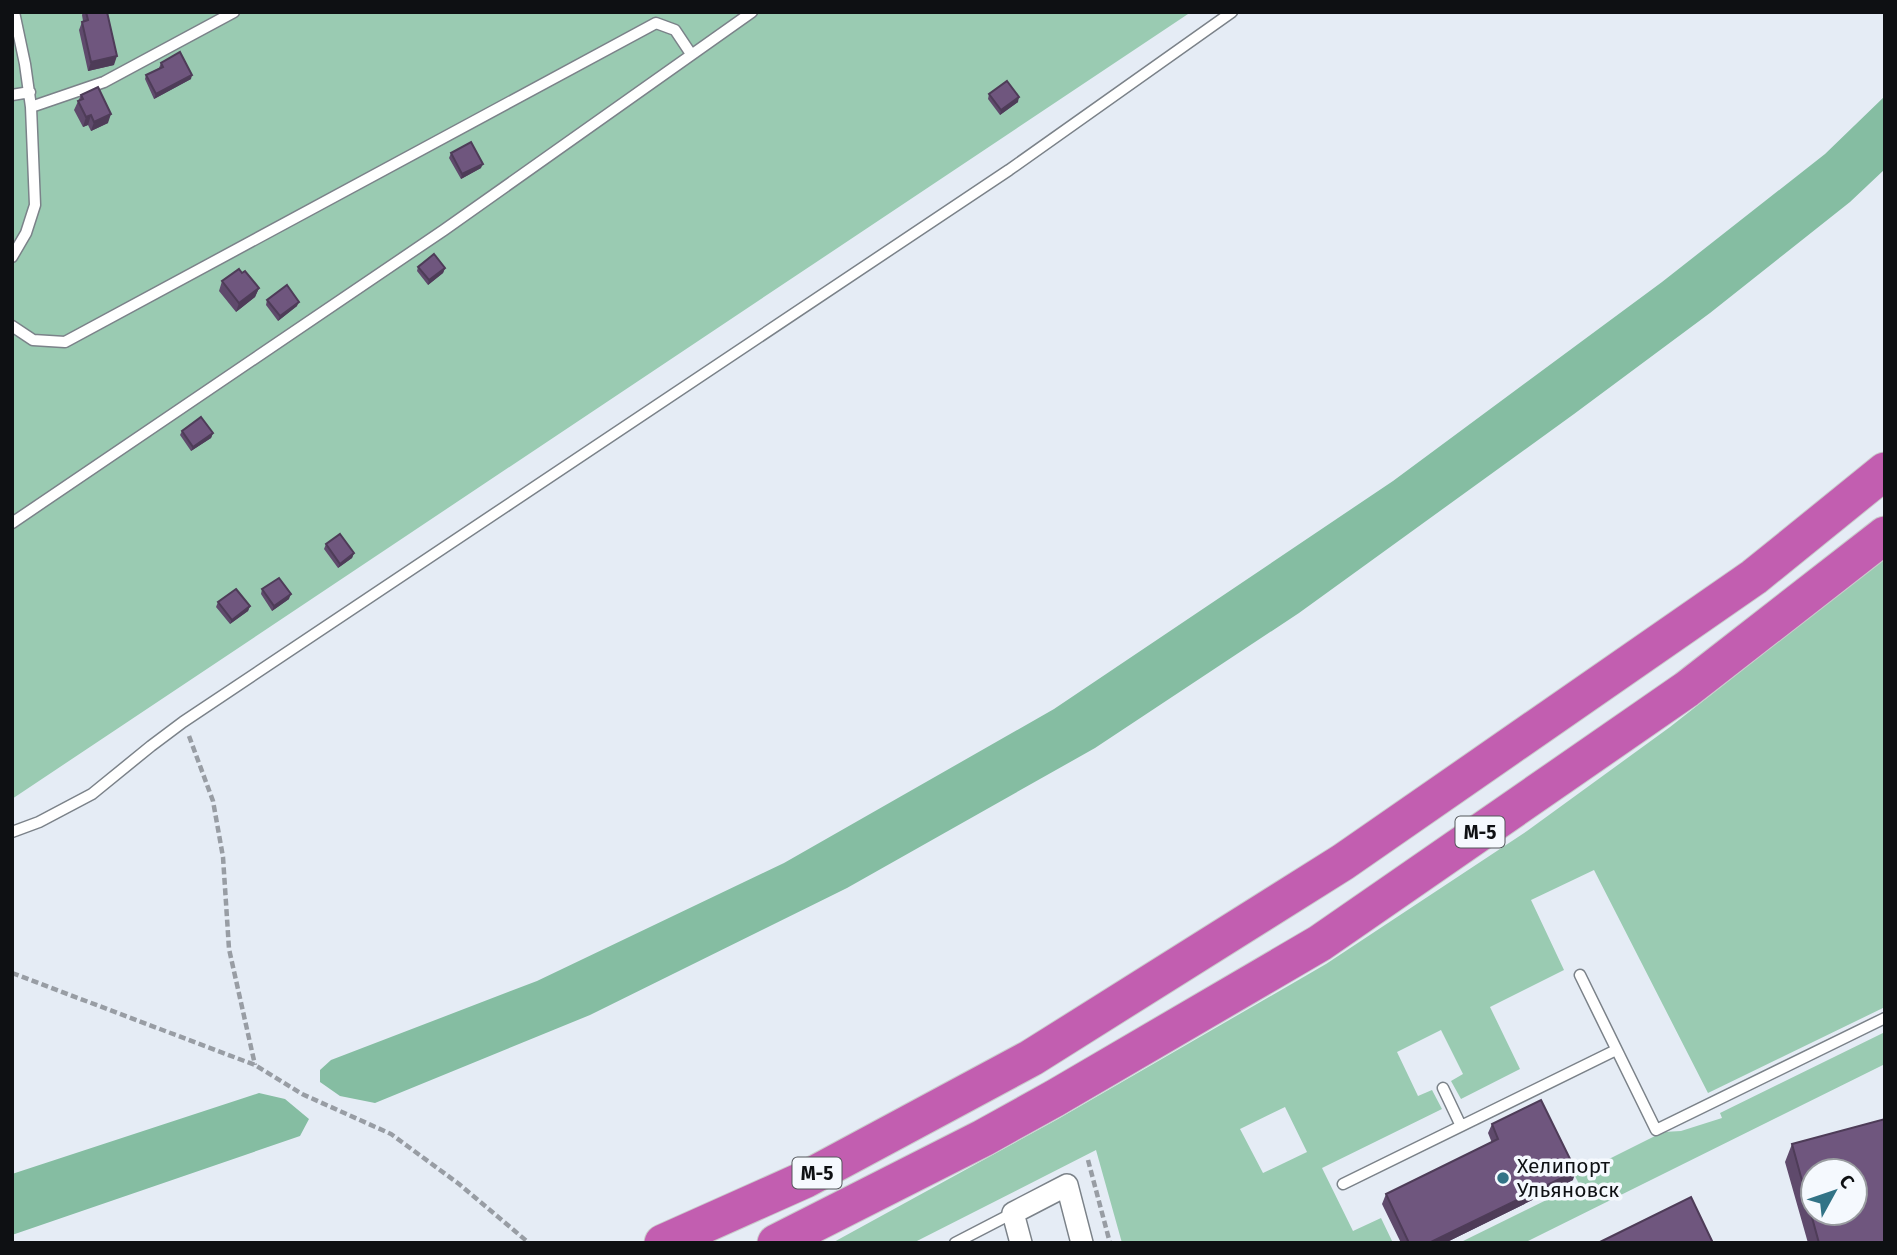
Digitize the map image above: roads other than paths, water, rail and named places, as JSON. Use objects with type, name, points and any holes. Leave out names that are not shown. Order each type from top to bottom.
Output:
[{"type":"highway","name":"М-5","points":[[663,1243],[806,1179],[1031,1058],[1343,862],[1754,577],[1885,471]]},
{"type":"highway","name":"М-5","points":[[776,1243],[983,1138],[1320,943],[1687,689],[1885,535]]},
{"type":"street","points":[[1021,1243],[1013,1213],[1067,1185],[1082,1243]]},
{"type":"lane","points":[[12,257],[26,233],[35,205],[30,92],[14,12]]},
{"type":"lane","points":[[31,107],[104,82],[234,12]]},
{"type":"lane","points":[[12,523],[443,230],[752,12]]},
{"type":"lane","points":[[12,832],[39,822],[92,794],[183,722],[1009,170],[1232,12]]},
{"type":"lane","points":[[12,326],[33,340],[65,342],[656,23],[674,30],[691,54]]},
{"type":"lane","points":[[12,95],[30,92]]},
{"type":"lane","points":[[1580,975],[1656,1130],[1885,1018]]},
{"type":"lane","points":[[1343,1184],[1616,1049]]},
{"type":"lane","points":[[1443,1088],[1461,1126]]},
{"type":"lane","points":[[955,1243],[1013,1213]]},
{"type":"place","name":"Хелипорт Ульяновск","points":[[1503,1178]]}]
